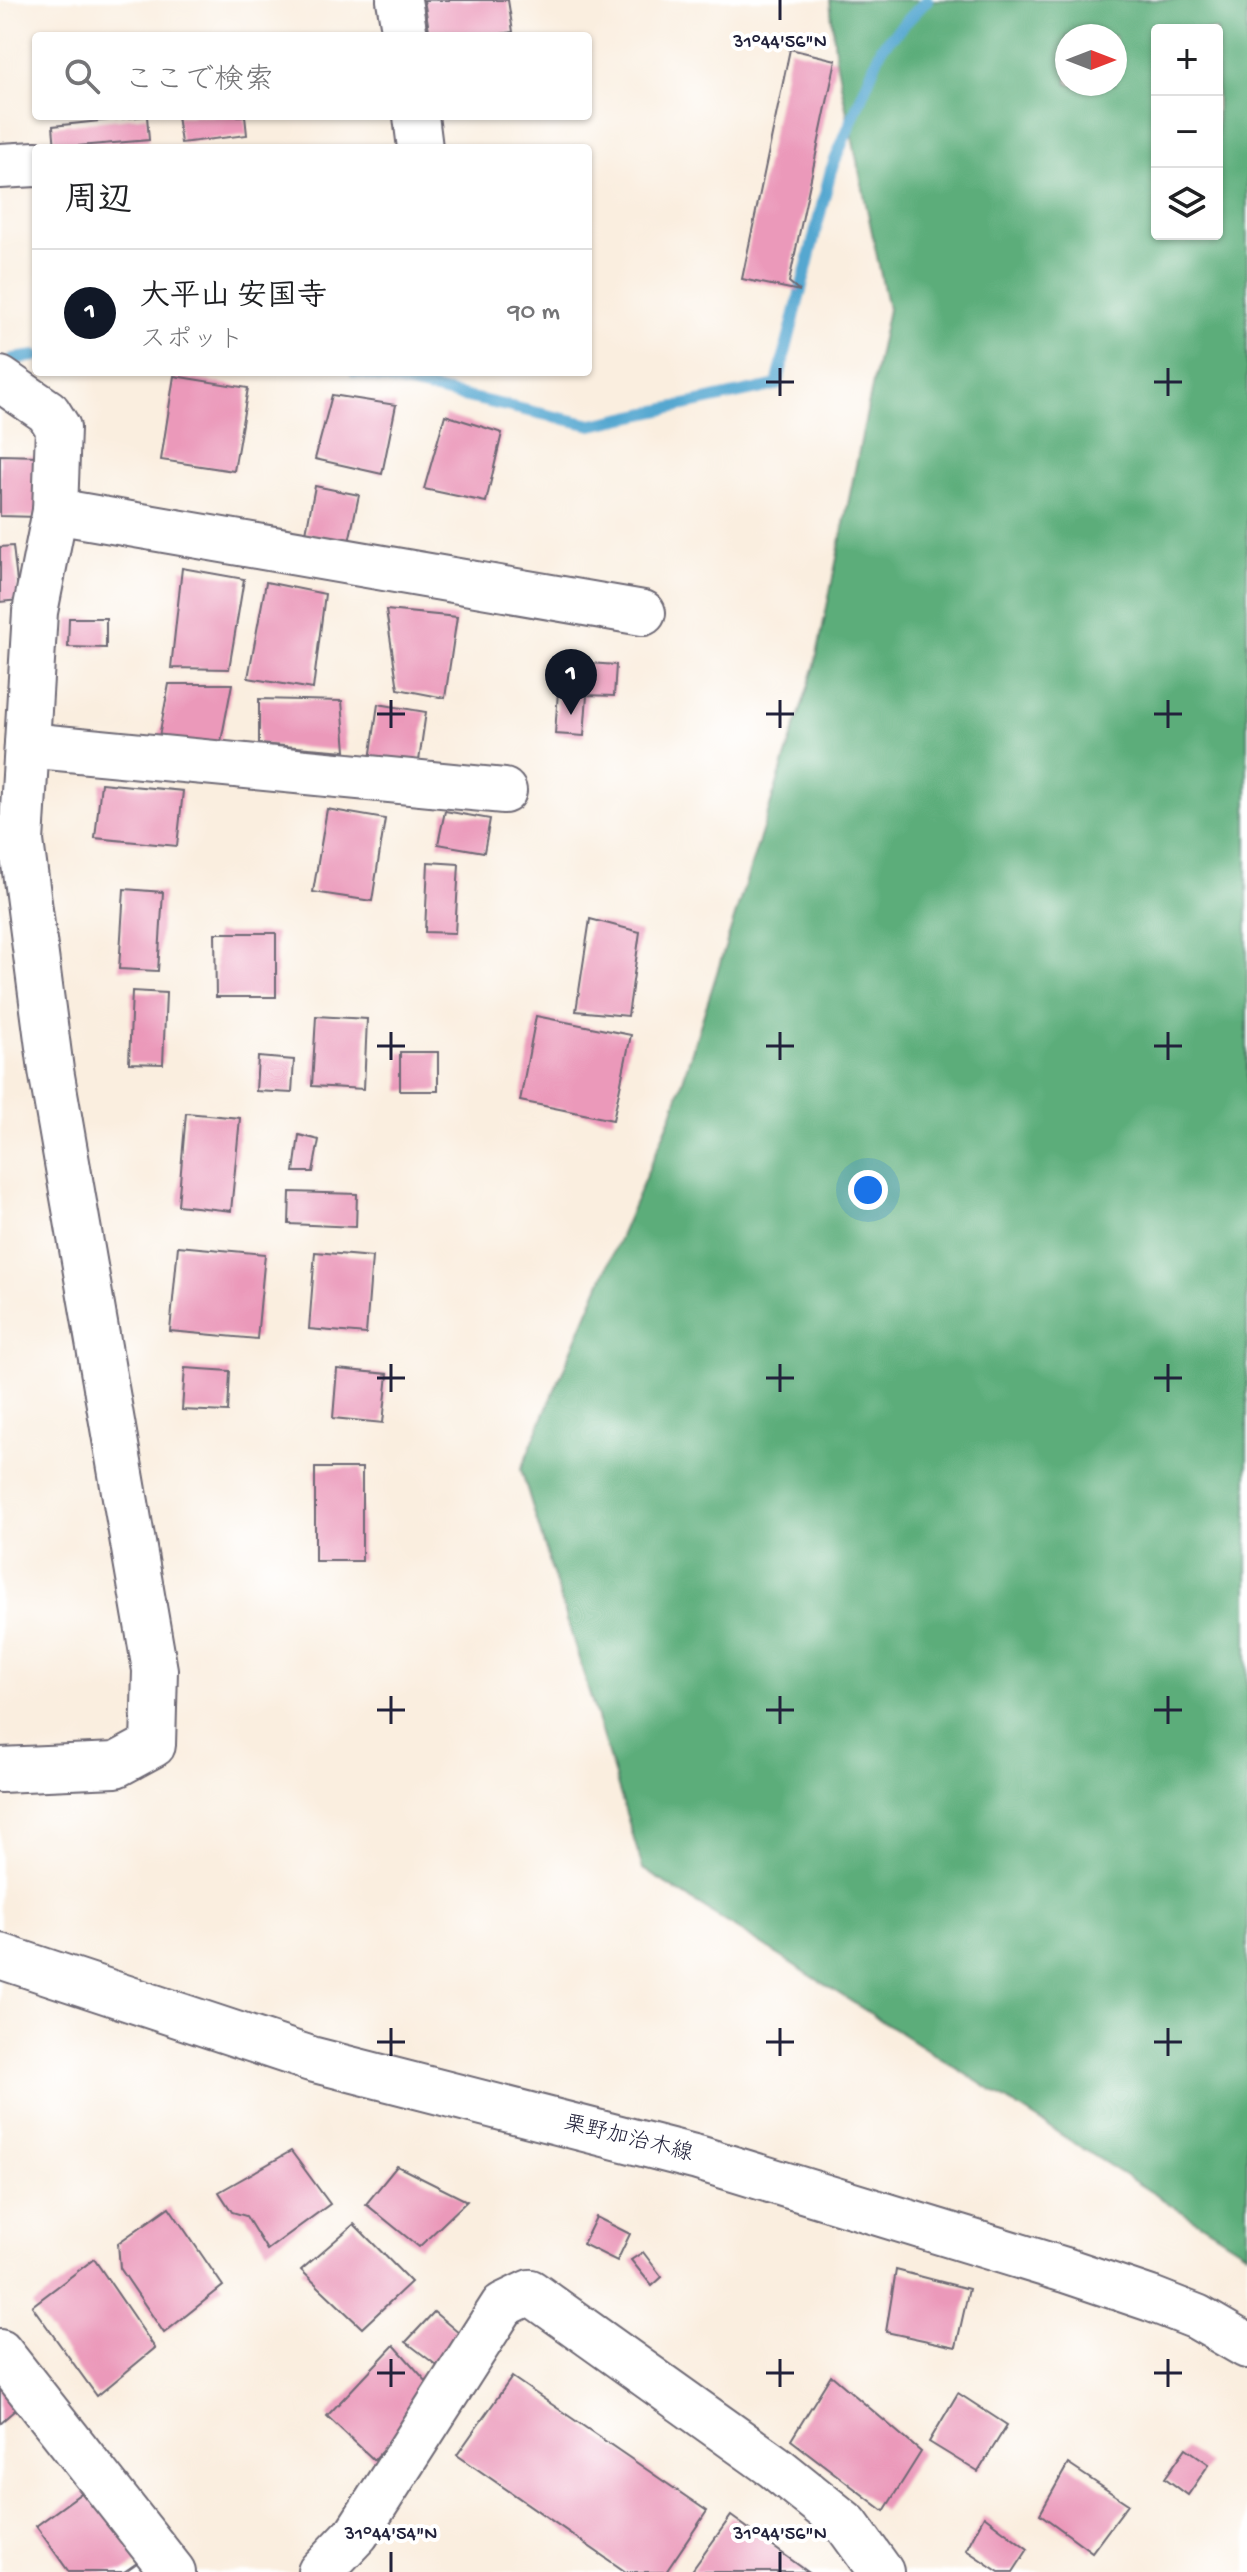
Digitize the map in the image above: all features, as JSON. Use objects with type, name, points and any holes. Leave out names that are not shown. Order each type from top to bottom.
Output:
[{"type":"street","points":[[399,0],[404,32]]},
{"type":"street","points":[[416,120],[420,144]]},
{"type":"street","points":[[0,166],[32,164]]},
{"type":"street","points":[[0,379],[48,412],[58,428],[55,511],[35,612],[21,841],[51,1070],[155,1670],[153,1745],[116,1765],[0,1770]]},
{"type":"street","points":[[55,511],[643,613]]},
{"type":"street","points":[[27,745],[504,791]]},
{"type":"street","name":"栗野加治木線","points":[[0,1956],[311,2059],[698,2158],[1065,2270],[1197,2317],[1247,2346]]},
{"type":"street","points":[[320,2572],[357,2533],[503,2305],[530,2292],[847,2525],[881,2572]]},
{"type":"street","points":[[0,2352],[173,2572]]},
{"type":"green space","points":[[830,0],[1247,0],[1247,2253],[643,1869],[521,1469],[671,1117],[815,665],[888,309],[836,60]]},
{"type":"building","points":[[424,0],[508,0],[513,32],[429,32]]},
{"type":"building","points":[[790,49],[836,60],[789,282],[800,291],[742,279]]},
{"type":"building","points":[[109,120],[147,120],[149,140],[55,144],[53,126]]},
{"type":"building","points":[[178,120],[245,120],[247,135],[181,143]]},
{"type":"building","points":[[174,376],[248,388],[234,471],[161,460]]},
{"type":"building","points":[[332,395],[396,405],[382,474],[315,459]]},
{"type":"building","points":[[445,415],[502,433],[486,502],[424,489]]},
{"type":"building","points":[[0,455],[40,456],[39,517],[0,516]]},
{"type":"building","points":[[315,486],[359,495],[349,542],[306,533]]},
{"type":"building","points":[[13,546],[19,600],[0,602],[0,547]]},
{"type":"building","points":[[182,568],[244,579],[229,669],[171,668]]},
{"type":"building","points":[[266,582],[325,594],[313,689],[248,678]]},
{"type":"building","points":[[386,610],[457,617],[445,698],[398,689]]},
{"type":"building","points":[[69,618],[106,618],[106,648],[68,647]]},
{"type":"building","points":[[589,663],[616,665],[614,696],[587,695],[584,736],[555,734],[559,677],[589,679]]},
{"type":"building","points":[[169,684],[232,684],[220,747],[158,742]]},
{"type":"building","points":[[259,699],[342,701],[346,751],[259,744]]},
{"type":"building","points":[[378,704],[426,712],[419,761],[370,760]]},
{"type":"building","points":[[101,783],[183,791],[177,846],[95,838]]},
{"type":"building","points":[[327,809],[385,819],[372,901],[313,892]]},
{"type":"building","points":[[445,811],[490,819],[484,852],[438,844]]},
{"type":"building","points":[[428,862],[459,864],[455,933],[425,932]]},
{"type":"building","points":[[124,889],[163,892],[158,971],[119,969]]},
{"type":"building","points":[[590,919],[640,932],[628,1016],[576,1011]]},
{"type":"building","points":[[215,933],[276,933],[276,997],[216,997]]},
{"type":"building","points":[[132,991],[166,993],[163,1064],[129,1063]]},
{"type":"building","points":[[316,1016],[367,1019],[364,1089],[312,1086]]},
{"type":"building","points":[[536,1016],[631,1035],[613,1120],[520,1101]]},
{"type":"building","points":[[400,1052],[438,1052],[438,1091],[400,1091]]},
{"type":"building","points":[[258,1057],[294,1060],[292,1093],[256,1091]]},
{"type":"building","points":[[186,1113],[240,1118],[231,1211],[178,1205]]},
{"type":"building","points":[[299,1135],[319,1140],[313,1172],[294,1172]]},
{"type":"building","points":[[290,1192],[357,1194],[356,1227],[289,1224]]},
{"type":"building","points":[[178,1246],[265,1254],[257,1339],[170,1331]]},
{"type":"building","points":[[315,1252],[372,1257],[366,1334],[309,1329]]},
{"type":"building","points":[[185,1368],[230,1371],[228,1412],[182,1410]]},
{"type":"building","points":[[337,1369],[388,1374],[383,1423],[333,1418]]},
{"type":"building","points":[[315,1468],[362,1468],[362,1561],[315,1561]]},
{"type":"building","points":[[291,2151],[330,2204],[267,2250],[246,2216],[232,2212],[219,2192]]},
{"type":"building","points":[[397,2166],[467,2201],[419,2247],[366,2204]]},
{"type":"building","points":[[169,2207],[223,2286],[164,2333],[120,2268],[118,2243]]},
{"type":"building","points":[[596,2217],[630,2234],[617,2261],[583,2244]]},
{"type":"building","points":[[354,2224],[411,2282],[362,2328],[301,2270]]},
{"type":"building","points":[[643,2252],[662,2277],[652,2286],[631,2260]]},
{"type":"building","points":[[94,2259],[155,2348],[97,2396],[32,2306]]},
{"type":"building","points":[[896,2270],[969,2289],[956,2347],[886,2332]]},
{"type":"building","points":[[434,2312],[466,2339],[440,2368],[406,2342]]},
{"type":"building","points":[[394,2345],[436,2392],[374,2460],[327,2416]]},
{"type":"building","points":[[0,2366],[30,2397],[0,2423]]},
{"type":"building","points":[[831,2375],[921,2452],[884,2511],[791,2440]]},
{"type":"building","points":[[512,2377],[707,2511],[666,2572],[626,2572],[457,2455]]},
{"type":"building","points":[[958,2393],[1007,2425],[978,2472],[929,2442]]},
{"type":"building","points":[[1186,2448],[1209,2464],[1188,2495],[1165,2478]]},
{"type":"building","points":[[1068,2464],[1128,2504],[1092,2552],[1040,2514]]},
{"type":"building","points":[[91,2486],[144,2558],[124,2572],[69,2572],[36,2526]]},
{"type":"building","points":[[731,2516],[808,2572],[691,2572]]},
{"type":"building","points":[[984,2516],[1028,2549],[1013,2572],[999,2572],[966,2550]]},
{"type":"waterway","points":[[373,376],[592,425],[777,385],[831,170],[882,47],[927,0]]},
{"type":"waterway","points":[[13,359],[32,357]]},
{"type":"place","name":"大平山 安国寺","points":[[571,715]]}]
